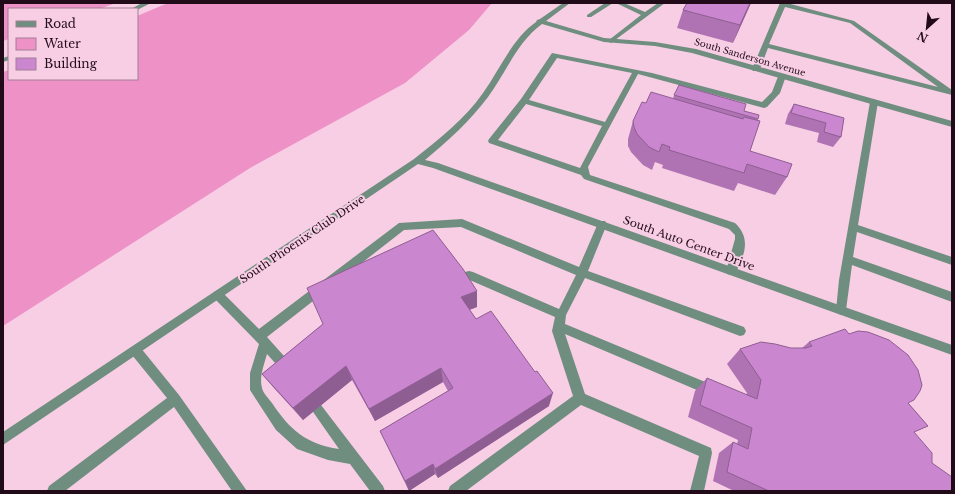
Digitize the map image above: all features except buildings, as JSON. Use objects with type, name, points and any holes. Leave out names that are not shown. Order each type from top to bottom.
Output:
[{"type":"street","points":[[136,8],[148,3]]},
{"type":"street","name":"South Phoenix Club Drive","points":[[3,439],[417,161],[451,134],[485,96],[528,31],[567,3]]},
{"type":"street","points":[[589,16],[610,3]]},
{"type":"street","points":[[619,3],[646,15]]},
{"type":"street","points":[[611,41],[662,3]]},
{"type":"street","points":[[756,69],[765,45],[784,4],[852,22],[951,94],[765,45]]},
{"type":"street","name":"South Sanderson Avenue","points":[[540,21],[584,35],[611,41],[674,47],[952,124]]},
{"type":"street","points":[[584,172],[492,141],[524,101],[555,55],[636,72],[764,105],[776,93],[782,76]]},
{"type":"street","points":[[636,72],[584,167],[584,172],[587,177],[732,226],[741,237],[741,242],[731,271]]},
{"type":"street","points":[[524,101],[606,125]]},
{"type":"street","points":[[841,310],[874,102]]},
{"type":"street","name":"South Auto Center Drive","points":[[417,161],[435,165],[952,350]]},
{"type":"street","points":[[354,458],[328,454],[302,444],[280,426],[256,390],[256,373],[262,340],[402,226],[462,223],[582,273],[740,331]]},
{"type":"street","points":[[602,224],[582,273],[561,315],[558,332],[580,398],[706,453],[697,491]]},
{"type":"street","points":[[853,227],[952,261]]},
{"type":"street","points":[[848,259],[952,297]]},
{"type":"street","points":[[469,275],[561,315]]},
{"type":"street","points":[[218,295],[291,372]]},
{"type":"street","points":[[560,327],[721,394]]},
{"type":"street","points":[[136,351],[175,399],[240,491]]},
{"type":"street","points":[[455,491],[580,398]]},
{"type":"street","points":[[54,491],[175,399]]},
{"type":"street","points":[[318,409],[378,491]]},
{"type":"water","points":[[3,3],[116,3],[102,8],[8,8],[8,39],[3,41]]},
{"type":"water","points":[[168,3],[492,3],[469,30],[405,83],[250,168],[3,326],[3,72],[8,70],[8,80],[138,80],[138,16]]}]
